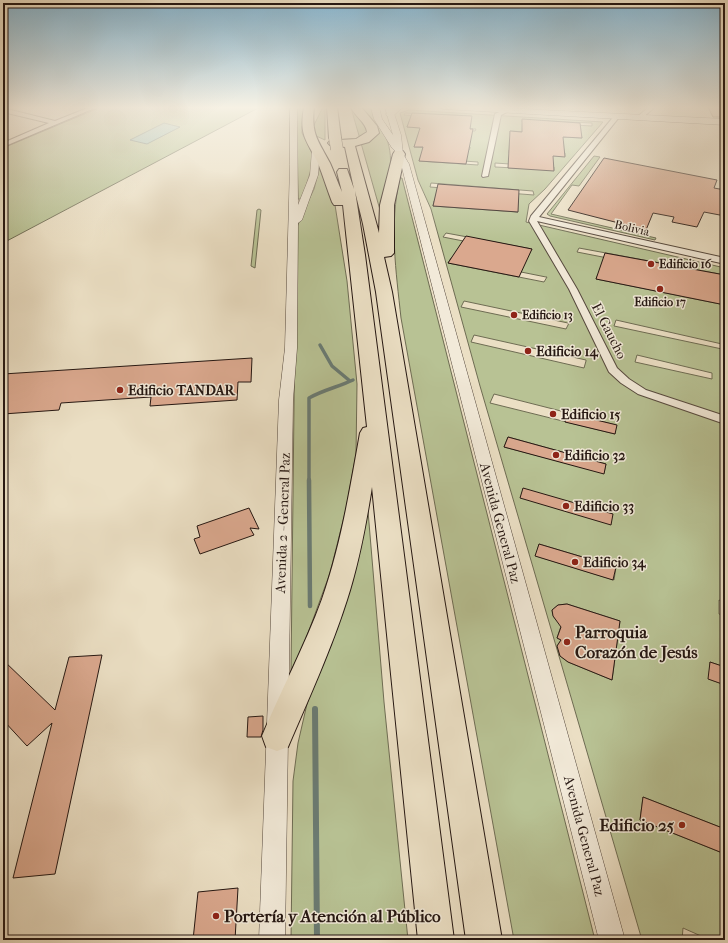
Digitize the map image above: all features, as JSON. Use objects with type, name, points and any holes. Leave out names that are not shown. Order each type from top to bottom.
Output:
[{"type":"highway","points":[[316,151],[324,164],[355,242]]},
{"type":"highway","points":[[344,151],[436,940]]},
{"type":"highway","points":[[346,151],[370,224],[384,292],[484,940]]},
{"type":"highway","points":[[384,292],[387,205],[398,151]]},
{"type":"highway","points":[[277,736],[313,654],[341,579],[351,540],[374,408]]},
{"type":"street","name":"Avenida 2 - General Paz","points":[[272,940],[286,400],[291,348],[293,151]]},
{"type":"street","points":[[293,231],[313,180],[316,167],[316,151]]},
{"type":"street","name":"Avenida General Paz","points":[[398,151],[405,164],[612,940]]},
{"type":"street","points":[[485,176],[490,151]]},
{"type":"street","points":[[534,218],[589,151]]},
{"type":"street","name":"Bolivia","points":[[534,218],[725,261]]},
{"type":"street","name":"El Gaucho","points":[[534,218],[533,221],[536,227],[573,289],[612,370],[642,392],[725,420]]},
{"type":"green space","points":[[3,151],[177,151],[3,243]]},
{"type":"green space","points":[[297,151],[311,151],[313,155],[313,163],[302,199],[298,199]]},
{"type":"green space","points":[[363,151],[390,151],[390,174],[382,210],[380,210]]},
{"type":"green space","points":[[410,151],[509,151],[509,153],[565,156],[565,153],[528,151],[578,151],[545,189],[529,204],[526,222],[725,268],[725,275],[579,248],[577,252],[725,281],[725,299],[598,274],[596,279],[725,305],[725,602],[719,600],[719,614],[725,616],[725,667],[710,662],[709,679],[725,685],[725,829],[643,797],[640,820],[725,854],[725,940],[710,940],[683,928],[682,940],[642,940],[480,386],[431,209],[418,180]],"holes":[[[420,158],[478,162],[478,165],[419,161]],[[495,163],[554,167],[554,170],[495,167]],[[431,183],[533,191],[534,195],[430,187]],[[434,201],[518,212],[433,206]],[[446,233],[532,249],[529,254],[443,237]],[[451,258],[547,277],[544,282],[448,263]],[[464,301],[569,323],[566,329],[461,307]],[[616,320],[722,344],[722,349],[614,326]],[[474,335],[586,360],[584,368],[471,342]],[[637,355],[712,373],[712,379],[635,362]],[[494,394],[616,425],[615,434],[490,403]],[[508,437],[606,464],[604,473],[504,447]],[[539,544],[616,567],[614,580],[536,556]],[[567,604],[620,621],[612,680],[568,662],[560,656],[557,646],[561,640],[557,638],[562,623],[556,620],[552,610],[558,605]]]},
{"type":"green space","points":[[594,156],[600,157],[579,186],[572,185],[551,214],[656,238],[655,240],[550,216],[547,214]]},
{"type":"green space","points":[[320,167],[335,205],[347,281],[357,384],[356,454],[346,509],[330,573],[304,644],[291,671],[296,230],[314,189]]},
{"type":"green space","points":[[400,178],[402,178],[595,940],[514,940],[401,318],[394,248],[395,213]]},
{"type":"green space","points":[[257,210],[261,210],[255,268],[251,266]]},
{"type":"green space","points":[[368,511],[384,702],[408,940],[291,940],[293,781],[298,743],[307,704]]},
{"type":"building","points":[[422,151],[469,151],[466,164],[419,161]]},
{"type":"building","points":[[509,151],[564,151],[565,157],[553,156],[554,171],[508,168]]},
{"type":"building","points":[[604,158],[717,180],[714,188],[725,190],[725,216],[704,212],[697,227],[672,222],[674,217],[653,213],[646,230],[568,210]]},
{"type":"building","points":[[438,184],[519,190],[518,212],[433,206]]},
{"type":"building","points":[[466,236],[532,249],[519,277],[448,263]]},
{"type":"building","points":[[605,253],[725,275],[725,305],[596,279]]},
{"type":"building","name":"Edificio TANDAR","points":[[252,358],[251,382],[238,382],[237,400],[150,406],[151,397],[61,403],[59,410],[3,414],[3,374]]},
{"type":"building","points":[[567,413],[617,425],[615,434],[565,422]]},
{"type":"building","name":"Edificio 32","points":[[508,437],[606,464],[604,474],[504,447]]},
{"type":"building","name":"Edificio 33","points":[[523,488],[613,514],[611,525],[520,498]]},
{"type":"building","points":[[249,508],[259,529],[250,528],[254,535],[200,554],[194,539],[200,537],[197,526]]},
{"type":"building","name":"Edificio 34","points":[[539,544],[616,567],[613,580],[535,556]]},
{"type":"building","name":"Parroquia Corazón de Jesús","points":[[567,604],[620,621],[612,680],[568,662],[560,656],[557,646],[561,640],[557,638],[561,627],[553,616],[552,610],[558,605]]},
{"type":"building","points":[[102,655],[55,874],[13,878],[52,723],[27,746],[3,720],[3,660],[55,710],[69,657]]},
{"type":"building","points":[[710,662],[725,667],[725,685],[708,679]]},
{"type":"building","points":[[263,716],[263,730],[261,737],[247,737],[248,717]]},
{"type":"building","name":"Edificio 25","points":[[643,797],[725,829],[725,854],[640,820]]},
{"type":"building","name":"Portería y Atención al Público","points":[[238,888],[235,940],[193,940],[198,892]]},
{"type":"waterway","points":[[320,345],[332,366],[350,381]]},
{"type":"waterway","points":[[309,480],[309,398],[353,380]]},
{"type":"waterway","points":[[309,480],[310,606]]},
{"type":"waterway","points":[[315,709],[317,940]]},
{"type":"place","name":"Edificio 16","points":[[651,264]]},
{"type":"place","name":"Edificio 17","points":[[660,289]]},
{"type":"place","name":"Edificio 13","points":[[514,315]]},
{"type":"place","name":"Edificio 14","points":[[528,351]]},
{"type":"place","name":"Edificio TANDAR","points":[[120,390]]},
{"type":"place","name":"Edificio 15","points":[[553,414]]},
{"type":"place","name":"Edificio 32","points":[[556,455]]},
{"type":"place","name":"Edificio 33","points":[[566,506]]},
{"type":"place","name":"Edificio 34","points":[[575,562]]},
{"type":"place","name":"Parroquia Corazón de Jesús","points":[[567,642]]},
{"type":"place","name":"Edificio 25","points":[[682,825]]},
{"type":"place","name":"Portería y Atención al Público","points":[[216,916]]}]
